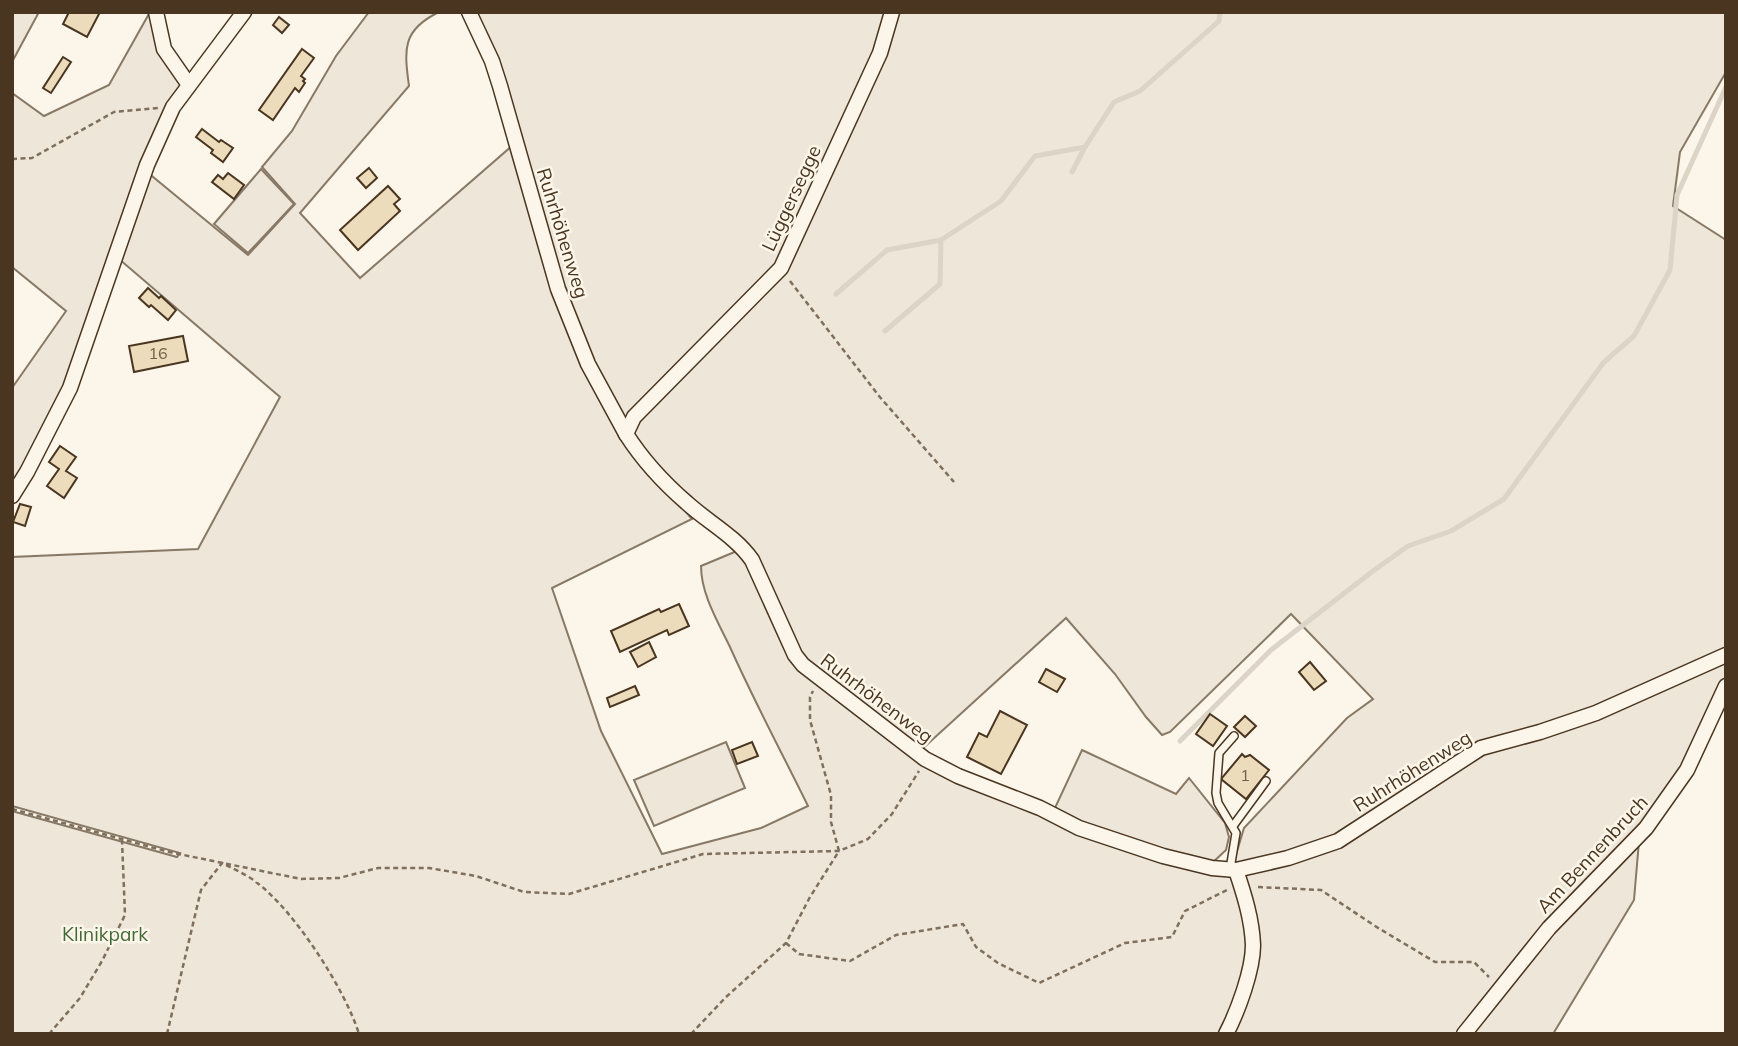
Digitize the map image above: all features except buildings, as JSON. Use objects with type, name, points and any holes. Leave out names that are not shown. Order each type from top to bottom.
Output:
[{"type":"street","points":[[156,12],[164,49],[189,85]]},
{"type":"street","points":[[12,496],[70,388],[147,165],[173,107],[244,12]]},
{"type":"street","name":"Ruhrhöhenweg","points":[[469,12],[492,61],[558,289],[588,364],[626,434],[685,502],[743,547],[752,560],[795,655],[818,679],[925,759],[958,776],[1040,807],[1079,828],[1163,856],[1212,868],[1233,870],[1288,858],[1338,841],[1481,748],[1596,713],[1726,655]]},
{"type":"street","name":"Lüggersegge","points":[[626,434],[634,417],[780,268],[880,53],[892,12]]},
{"type":"street","name":"Am Bennenbruch","points":[[1464,1034],[1549,928],[1646,828],[1687,770],[1726,686]]},
{"type":"street","points":[[1226,1034],[1234,1018],[1253,946],[1249,916],[1241,886],[1233,870]]},
{"type":"lane","points":[[1233,870],[1236,833],[1218,803],[1216,793],[1219,753],[1234,736]]},
{"type":"lane","points":[[1233,826],[1266,780]]},
{"type":"path","points":[[12,159],[32,158],[114,112],[173,107]]},
{"type":"path","points":[[780,268],[879,396],[954,482]]},
{"type":"path","points":[[691,1034],[726,997],[786,943],[810,897],[839,851],[831,822],[831,795],[810,720],[810,696],[818,679]]},
{"type":"path","points":[[12,809],[122,841],[301,879],[339,878],[378,868],[429,868],[476,876],[524,892],[569,894],[703,854],[839,851],[868,839],[892,814],[914,782],[925,759]]},
{"type":"path","points":[[49,1034],[80,998],[125,915],[122,841]]},
{"type":"path","points":[[167,1034],[201,890],[222,863]]},
{"type":"path","points":[[222,863],[256,882],[283,908],[313,948],[339,990],[352,1012],[359,1034]]},
{"type":"path","points":[[786,943],[799,954],[850,961],[896,935],[962,923],[976,947],[998,963],[1039,983],[1125,943],[1172,937],[1185,911],[1216,894],[1241,886],[1321,890],[1434,962],[1474,962],[1499,988]]},
{"type":"green space","points":[[12,12],[39,12],[12,62]]},
{"type":"green space","points":[[150,12],[185,86],[67,387],[12,495],[12,388],[66,311],[12,267],[12,93],[44,116],[109,85]]},
{"type":"green space","name":"Klinikpark","points":[[369,12],[439,12],[418,26],[408,42],[406,61],[409,86],[300,213],[360,278],[513,145],[554,291],[586,365],[622,437],[692,519],[552,588],[601,731],[662,854],[761,828],[808,806],[758,707],[704,587],[701,566],[737,551],[747,559],[758,580],[793,659],[925,762],[957,778],[1021,802],[1078,830],[1212,870],[1237,872],[1339,843],[1484,751],[1530,739],[1530,730],[1478,744],[1336,839],[1288,856],[1232,868],[1244,828],[1347,718],[1373,699],[1291,614],[1170,732],[1162,735],[1115,674],[1066,618],[920,751],[798,655],[753,554],[731,532],[708,519],[689,502],[633,439],[592,363],[560,288],[492,52],[473,12],[1726,12],[1726,72],[1680,152],[1673,206],[1726,240],[1726,682],[1684,769],[1645,824],[1634,835],[1639,841],[1634,900],[1553,1034],[12,1034],[12,811],[177,857],[180,853],[12,806],[12,557],[198,549],[280,397],[119,259],[147,172],[248,255],[295,204],[262,167],[292,131],[336,56]]},
{"type":"green space","points":[[261,169],[294,204],[248,253],[214,224]]},
{"type":"green space","points":[[726,742],[745,788],[654,826],[634,780]]},
{"type":"green space","points":[[1082,750],[1176,794],[1189,778],[1225,823],[1229,837],[1226,850],[1211,864],[1079,823],[1054,810]]},
{"type":"waterway","points":[[836,294],[887,250],[941,240],[1001,201],[1035,156],[1085,147],[1114,102],[1140,91],[1219,21],[1220,12]]},
{"type":"waterway","points":[[1180,741],[1271,650],[1373,571],[1408,546],[1451,531],[1504,499],[1604,362],[1634,336],[1670,270],[1677,195],[1726,87]]},
{"type":"waterway","points":[[1072,172],[1085,147]]},
{"type":"waterway","points":[[885,331],[940,284],[941,240]]}]
